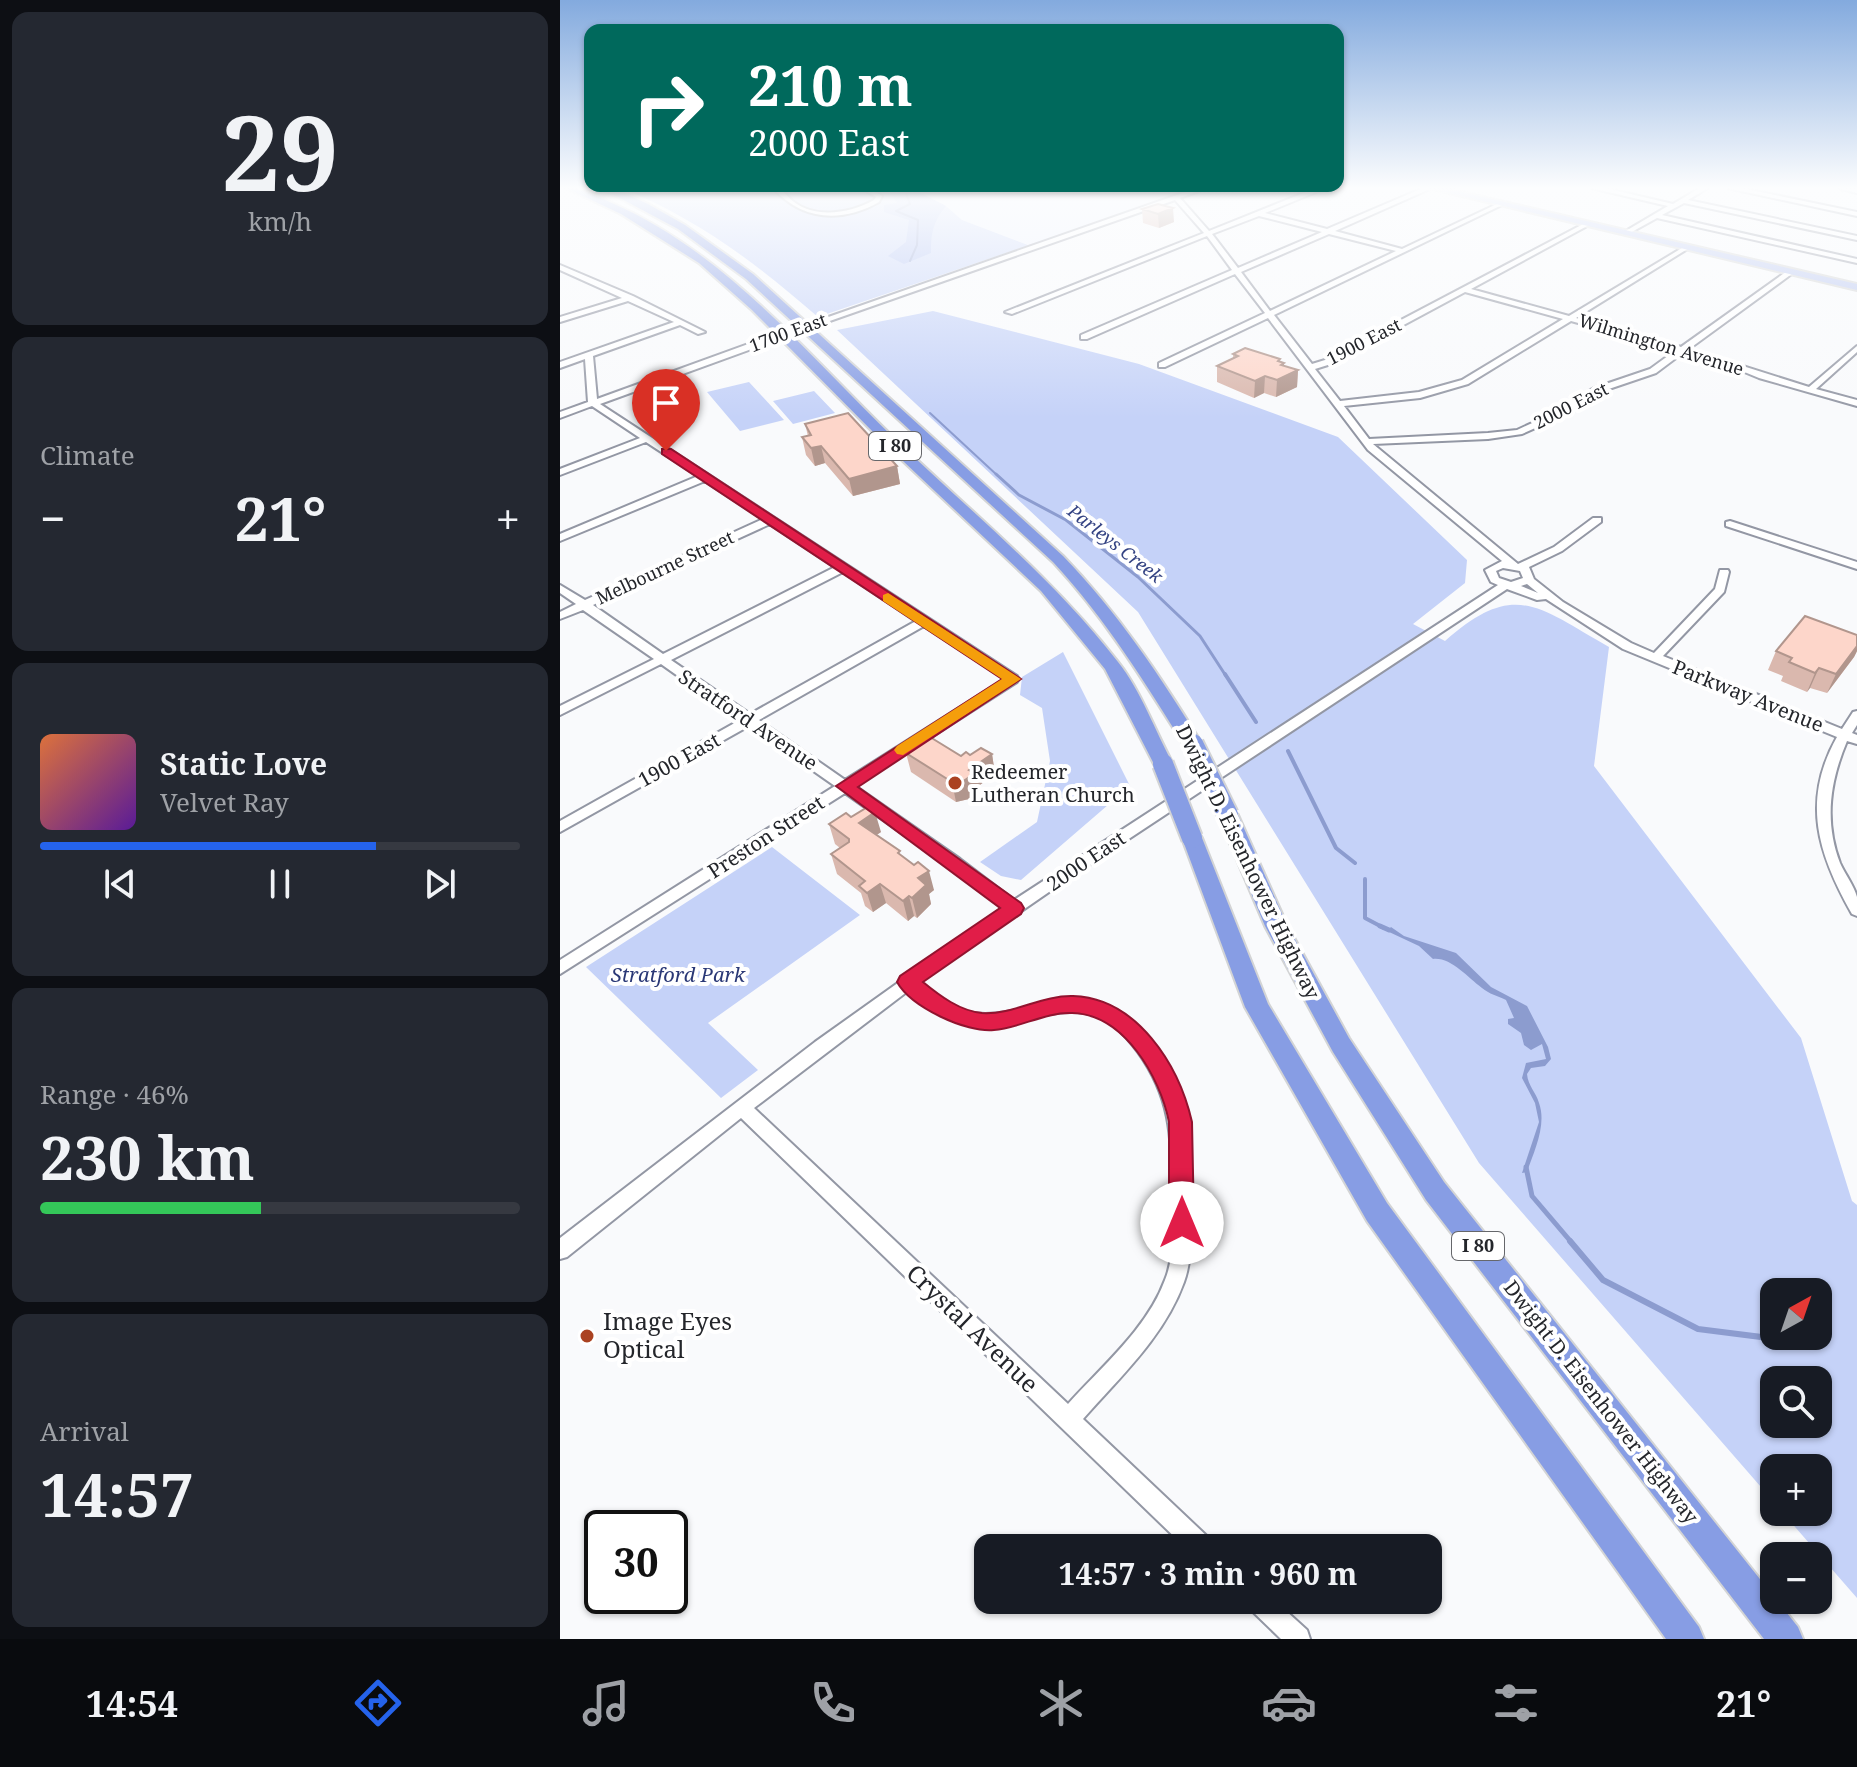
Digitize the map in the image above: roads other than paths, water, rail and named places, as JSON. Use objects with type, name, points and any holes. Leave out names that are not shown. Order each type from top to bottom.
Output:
[{"type":"highway","name":"Dwight D. Eisenhower Highway","points":[[707,264],[1047,588],[1113,667],[1163,764],[1257,1007],[1377,1212],[1687,1639]]},
{"type":"highway","name":"Dwight D. Eisenhower Highway","points":[[738,264],[784,303],[1087,588],[1143,660],[1193,744],[1276,926],[1341,1045],[1435,1191],[1786,1639]]},
{"type":"main road","points":[[1762,264],[1854,284]]},
{"type":"street","name":"1700 East","points":[[560,415],[821,321],[990,264]]},
{"type":"street","points":[[1009,312],[1130,264]]},
{"type":"street","points":[[1231,264],[1382,459],[1472,532],[1529,573],[1529,580],[1559,604]]},
{"type":"street","points":[[1084,337],[1254,264]]},
{"type":"street","points":[[1162,365],[1375,264]]},
{"type":"street","name":"1900 East","points":[[1309,368],[1328,362],[1510,264]]},
{"type":"street","points":[[1337,404],[1420,395],[1460,384],[1658,264]]},
{"type":"street","points":[[560,267],[701,332]]},
{"type":"street","name":"2000 East","points":[[1367,442],[1519,432],[1557,415],[1597,390],[1653,371],[1790,271]]},
{"type":"street","points":[[560,281],[579,275]]},
{"type":"street","name":"Wilmington Avenue","points":[[1464,289],[1684,350],[1857,403]]},
{"type":"street","points":[[560,320],[630,298]]},
{"type":"street","points":[[560,365],[680,323]]},
{"type":"street","points":[[1810,390],[1857,348]]},
{"type":"street","points":[[589,355],[593,403],[924,621]]},
{"type":"street","points":[[560,472],[647,438]]},
{"type":"street","points":[[560,538],[705,477]]},
{"type":"street","name":"Melbourne Street","points":[[560,616],[770,520]]},
{"type":"street","points":[[1493,572],[1558,549],[1597,520]]},
{"type":"street","points":[[1730,524],[1857,566]]},
{"type":"street","points":[[1472,532],[1492,556],[1493,572]]},
{"type":"street","points":[[560,711],[842,568]]},
{"type":"street","points":[[1493,572],[1511,585],[1559,604]]},
{"type":"street","name":"2000 East","points":[[1471,606],[1493,572]]},
{"type":"street","points":[[1655,658],[1720,590],[1724,572]]},
{"type":"street","name":"2000 East","points":[[560,1250],[908,982],[1014,908],[1194,787],[1264,746],[1390,663],[1471,606],[1511,585],[1529,580]]},
{"type":"street","name":"Stratford Avenue","points":[[560,588],[1014,908]]},
{"type":"street","name":"Parkway Avenue","points":[[1559,604],[1639,651],[1850,737]]},
{"type":"street","name":"1900 East","points":[[560,827],[924,621]]},
{"type":"street","name":"Preston Street","points":[[560,968],[1013,679],[924,621]]},
{"type":"street","points":[[1857,715],[1850,737],[1824,782],[1822,812],[1832,861],[1857,910]]},
{"type":"street","points":[[908,982],[939,1007],[979,1022],[1073,1004],[1097,1009],[1119,1020],[1135,1033],[1167,1081],[1177,1106],[1181,1144],[1179,1268],[1171,1292],[1151,1323],[1068,1420]]},
{"type":"street","name":"Crystal Avenue","points":[[743,1109],[1188,1534]]},
{"type":"street","points":[[1272,1614],[1298,1639]]},
{"type":"waterway","name":"Parleys Creek","points":[[930,413],[998,476]]},
{"type":"waterway","name":"Parleys Creek","points":[[996,474],[1019,495],[1066,520],[1138,577],[1200,636],[1226,676]]},
{"type":"waterway","name":"Parleys Creek","points":[[1225,674],[1256,722]]},
{"type":"waterway","name":"Parleys Creek","points":[[1288,751],[1336,848],[1355,863]]},
{"type":"waterway","name":"Parleys Creek","points":[[1365,879],[1365,918],[1381,927]]},
{"type":"waterway","name":"Parleys Creek","points":[[1381,927],[1389,930]]},
{"type":"waterway","name":"Parleys Creek","points":[[1526,1167],[1532,1196],[1572,1243]]},
{"type":"waterway","name":"Parleys Creek","points":[[1570,1241],[1603,1280],[1698,1329],[1760,1337]]},
{"type":"place","name":"Redeemer Lutheran Church","points":[[955,783]]},
{"type":"place","name":"Image Eyes Optical","points":[[587,1336]]},
{"type":"park label","name":"Stratford Park","points":[[678,975]]}]
